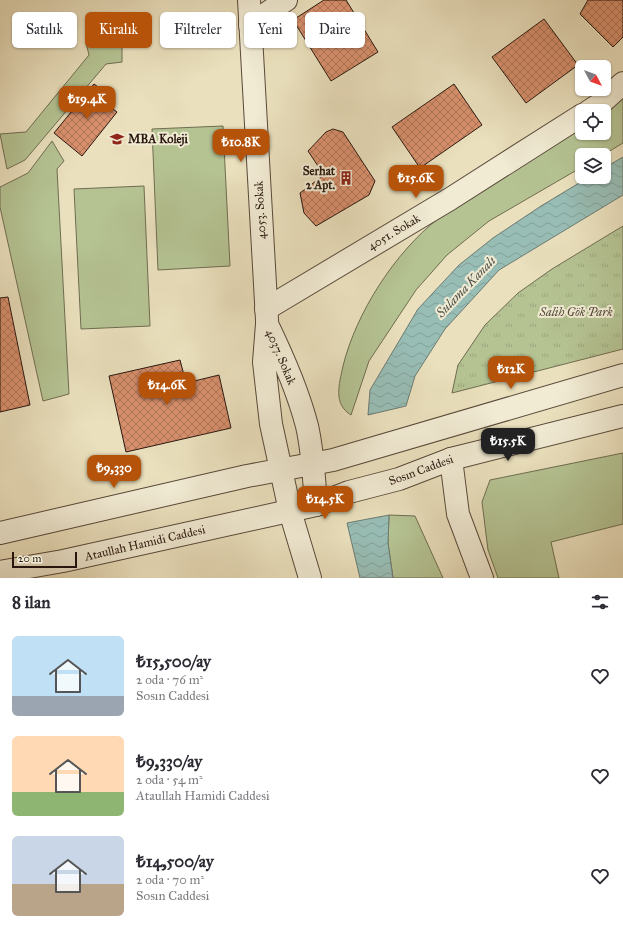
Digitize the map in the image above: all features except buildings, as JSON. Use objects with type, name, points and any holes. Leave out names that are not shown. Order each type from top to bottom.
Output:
[{"type":"street","name":"4053. Sokak","points":[[249,0],[249,12]]},
{"type":"street","points":[[269,12],[286,0]]},
{"type":"street","name":"4053. Sokak","points":[[251,48],[266,316]]},
{"type":"street","points":[[600,104],[623,83]]},
{"type":"street","name":"4051. Sokak","points":[[266,316],[575,119]]},
{"type":"street","name":"4037. Sokak","points":[[266,316],[285,362],[304,419],[313,463],[316,505]]},
{"type":"street","name":"4037. Sokak","points":[[266,316],[265,370],[271,424],[290,511],[310,578]]},
{"type":"street","points":[[0,533],[350,454],[409,439],[623,375]]},
{"type":"street","name":"Sosın Caddesi","points":[[290,511],[316,505],[349,492],[386,483],[451,459],[623,416]]},
{"type":"street","points":[[451,459],[458,514],[482,578]]},
{"type":"street","name":"Ataullah Hamidi Caddesi","points":[[0,572],[63,561],[179,534],[246,521],[256,517],[290,511]]},
{"type":"green space","points":[[87,48],[122,48],[122,62],[106,64],[25,160],[7,169],[0,134],[26,132],[89,55]]},
{"type":"green space","points":[[623,99],[623,143],[611,150],[611,148],[575,148],[575,171],[489,221],[447,255],[416,290],[369,361],[351,415],[345,411],[340,400],[339,387],[349,346],[367,305],[379,285],[407,248],[444,214],[575,132],[575,140],[611,140],[611,107]]},
{"type":"green space","points":[[223,126],[230,266],[158,270],[152,129]]},
{"type":"green space","points":[[52,141],[64,161],[57,169],[69,394],[43,401],[0,207],[0,187],[28,173]]},
{"type":"green space","points":[[144,186],[150,326],[81,329],[74,189]]},
{"type":"green space","name":"Salih Gök Park","points":[[623,226],[623,349],[452,393],[458,365],[485,325],[518,293],[552,269]]},
{"type":"green space","points":[[623,453],[623,524],[551,542],[559,578],[498,578],[488,550],[482,502],[490,480]]},
{"type":"green space","points":[[389,515],[415,516],[443,578],[393,578],[388,543]]},
{"type":"water","name":"Sulama Kanalı","points":[[623,157],[623,195],[499,270],[445,329],[415,376],[406,406],[368,415],[370,390],[418,309],[459,265],[493,238],[577,184],[611,184],[611,164]]},
{"type":"water","points":[[389,515],[388,543],[393,578],[360,578],[347,523]]},
{"type":"place","name":"MBA Koleji","points":[[117,139]]},
{"type":"place","name":"Serhat 2 Apt.","points":[[346,178]]}]
